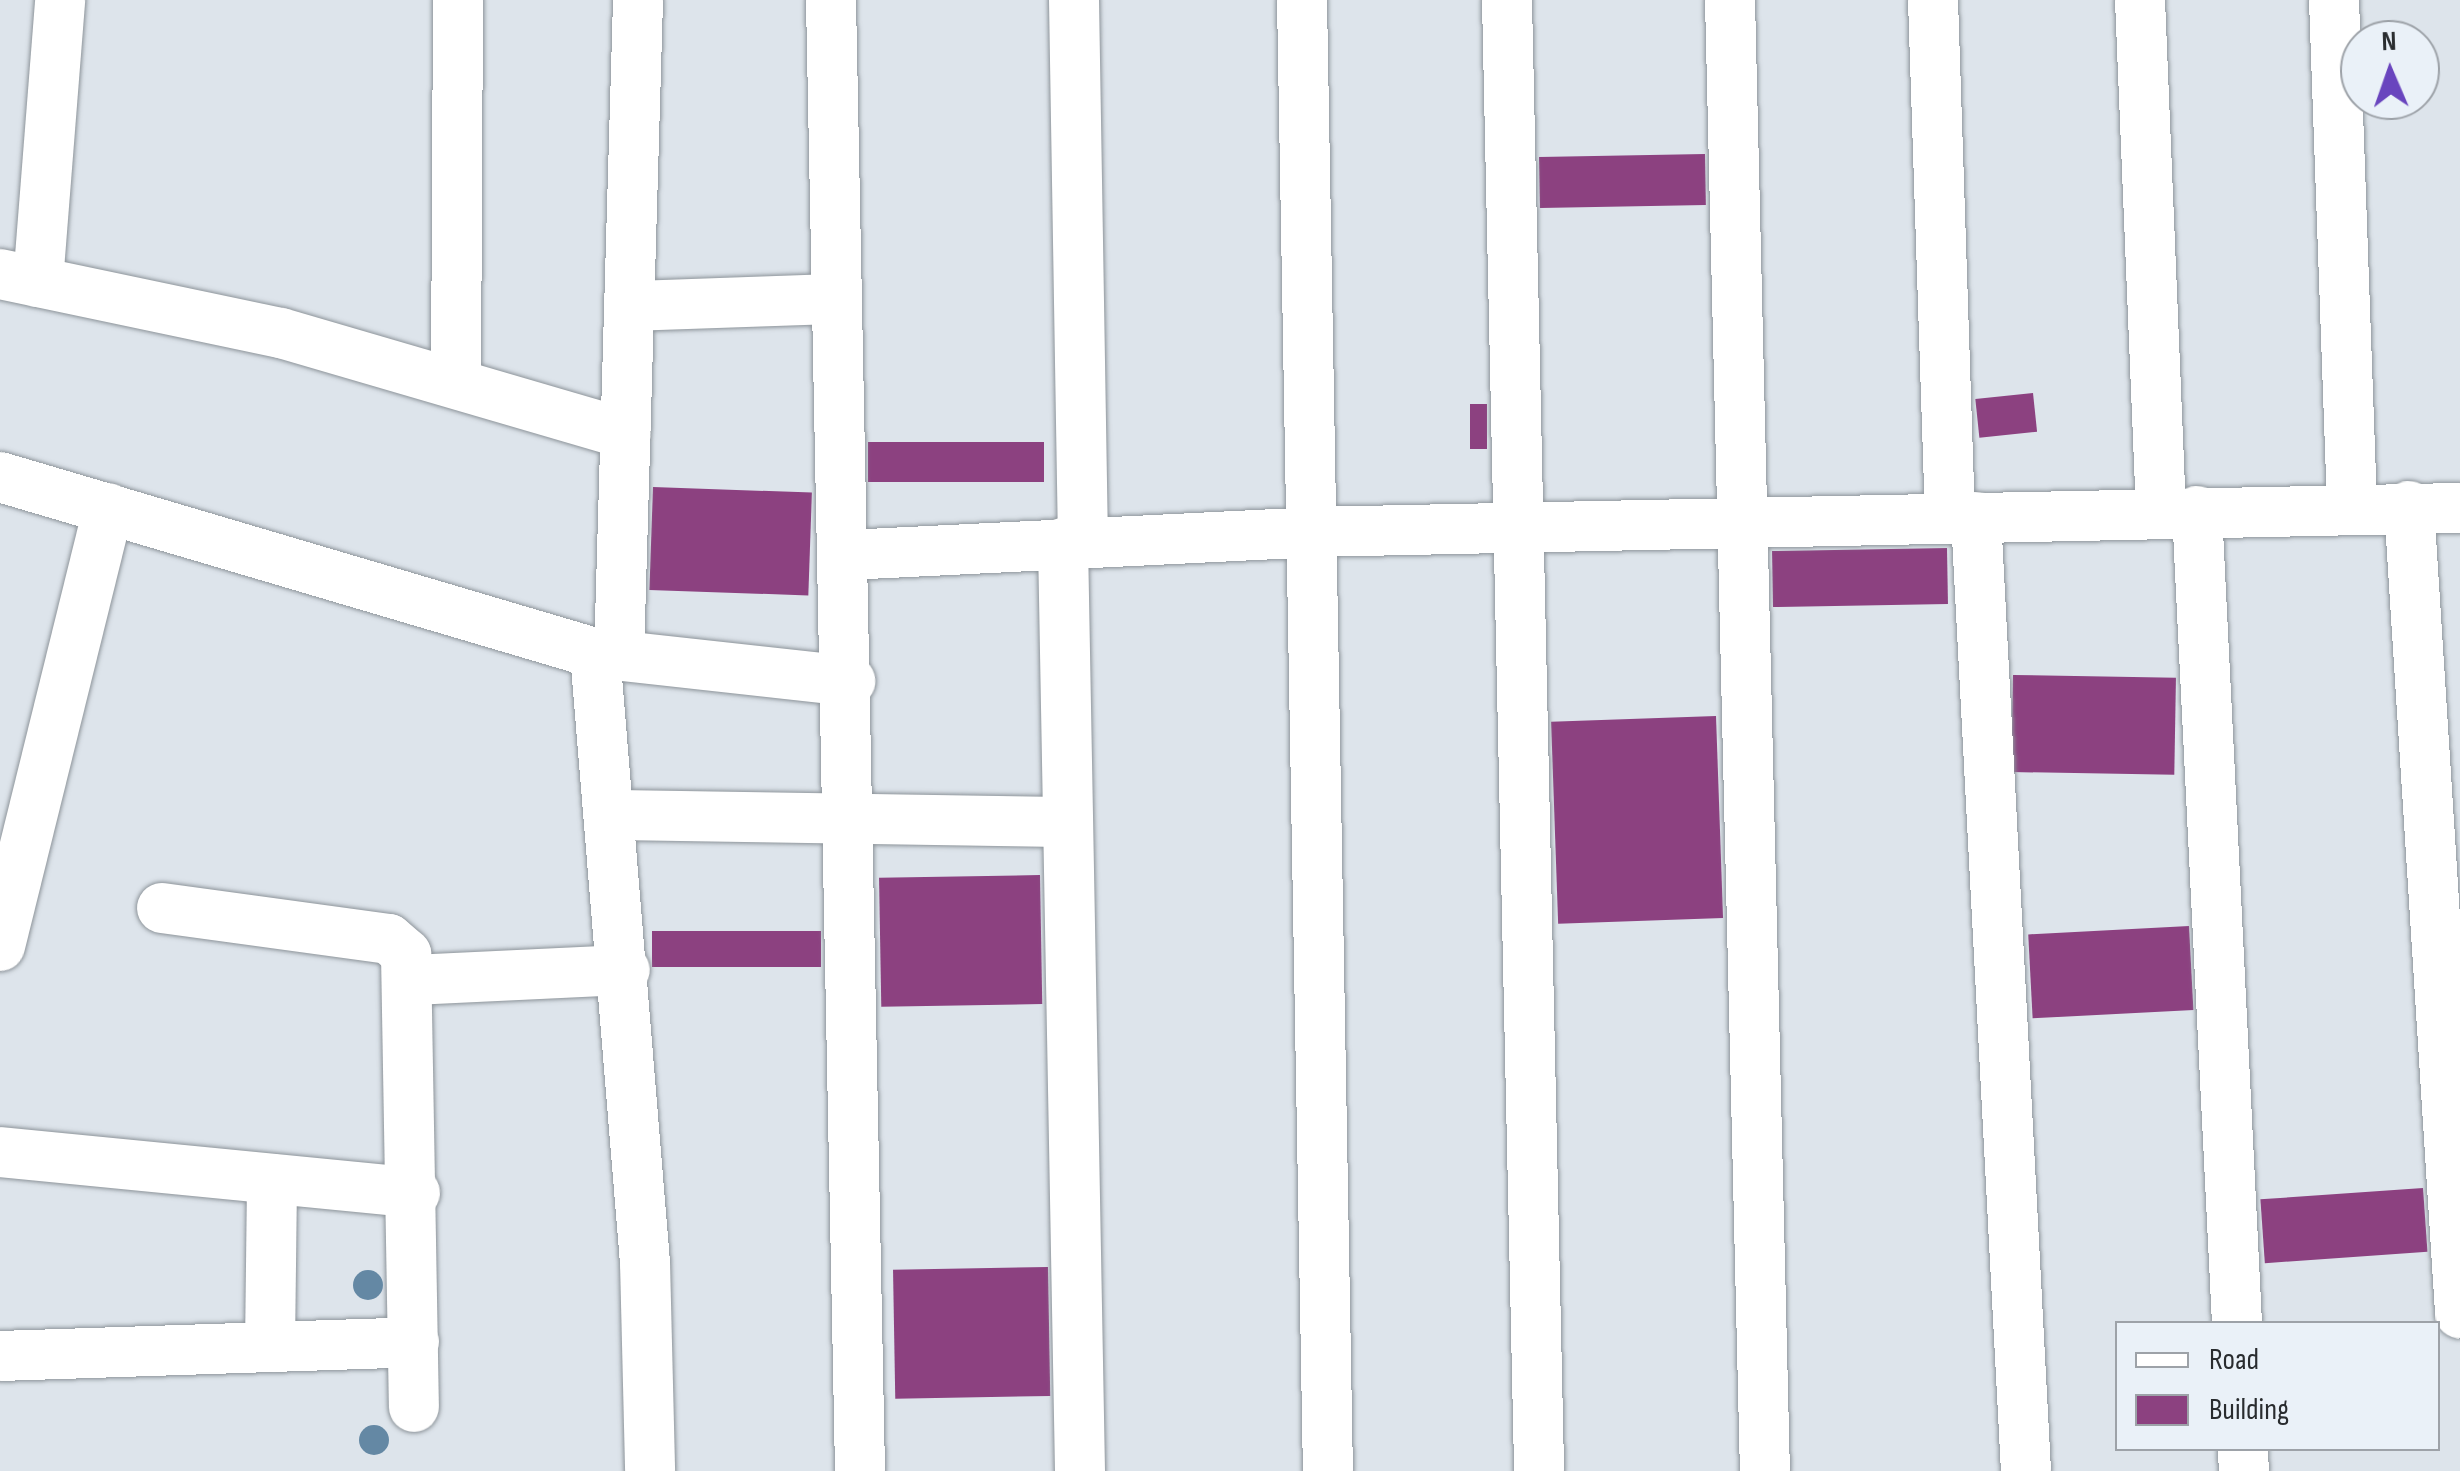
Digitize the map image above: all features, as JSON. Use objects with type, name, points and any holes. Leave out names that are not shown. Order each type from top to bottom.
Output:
[{"type":"street","points":[[60,0],[19,278],[456,380],[626,434]]},
{"type":"street","points":[[456,380],[458,0]]},
{"type":"street","points":[[638,0],[626,434],[607,655],[611,815],[626,970],[650,1471]]},
{"type":"street","points":[[831,0],[850,681],[860,1471]]},
{"type":"street","points":[[1074,0],[1068,822],[1080,1471]]},
{"type":"street","points":[[1302,0],[1328,1471]]},
{"type":"street","points":[[1507,0],[1539,1471]]},
{"type":"street","points":[[1730,0],[1748,529],[1765,1471]]},
{"type":"street","points":[[1933,0],[2026,1471]]},
{"type":"street","points":[[2140,0],[2237,1321]]},
{"type":"street","points":[[2334,0],[2352,505]]},
{"type":"street","points":[[632,306],[837,298]]},
{"type":"street","points":[[0,476],[607,655],[850,681]]},
{"type":"street","points":[[846,554],[1312,532],[1748,529],[1963,517],[2352,505],[2460,508]]},
{"type":"street","points":[[2409,506],[2460,1313]]},
{"type":"street","points":[[0,946],[108,508]]},
{"type":"street","points":[[611,815],[850,822],[1068,822]]},
{"type":"street","points":[[162,908],[389,940],[406,954],[411,980],[414,1407]]},
{"type":"street","points":[[411,980],[626,970]]},
{"type":"street","points":[[0,1152],[414,1193]]},
{"type":"street","points":[[270,1347],[272,1179]]},
{"type":"street","points":[[0,1356],[414,1342]]},
{"type":"building","points":[[1705,154],[1706,205],[1540,208],[1539,157]]},
{"type":"building","points":[[2033,393],[2037,432],[1979,438],[1975,399]]},
{"type":"building","points":[[1470,404],[1487,404],[1487,449],[1470,449]]},
{"type":"building","points":[[868,442],[1044,442],[1044,482],[868,482]]},
{"type":"building","points":[[653,487],[812,493],[808,595],[649,590]]},
{"type":"building","points":[[1947,548],[1948,604],[1773,607],[1772,551]]},
{"type":"building","points":[[2013,675],[2176,678],[2174,775],[2011,772]]},
{"type":"building","points":[[1716,716],[1723,918],[1558,924],[1551,722]]},
{"type":"building","points":[[1040,875],[1042,1004],[881,1007],[879,878]]},
{"type":"building","points":[[2189,926],[2193,1010],[2033,1018],[2028,934]]},
{"type":"building","points":[[652,931],[821,931],[821,967],[652,967]]},
{"type":"building","points":[[2423,1188],[2427,1252],[2265,1263],[2260,1199]]},
{"type":"building","points":[[1048,1267],[1050,1396],[895,1399],[893,1270]]}]
